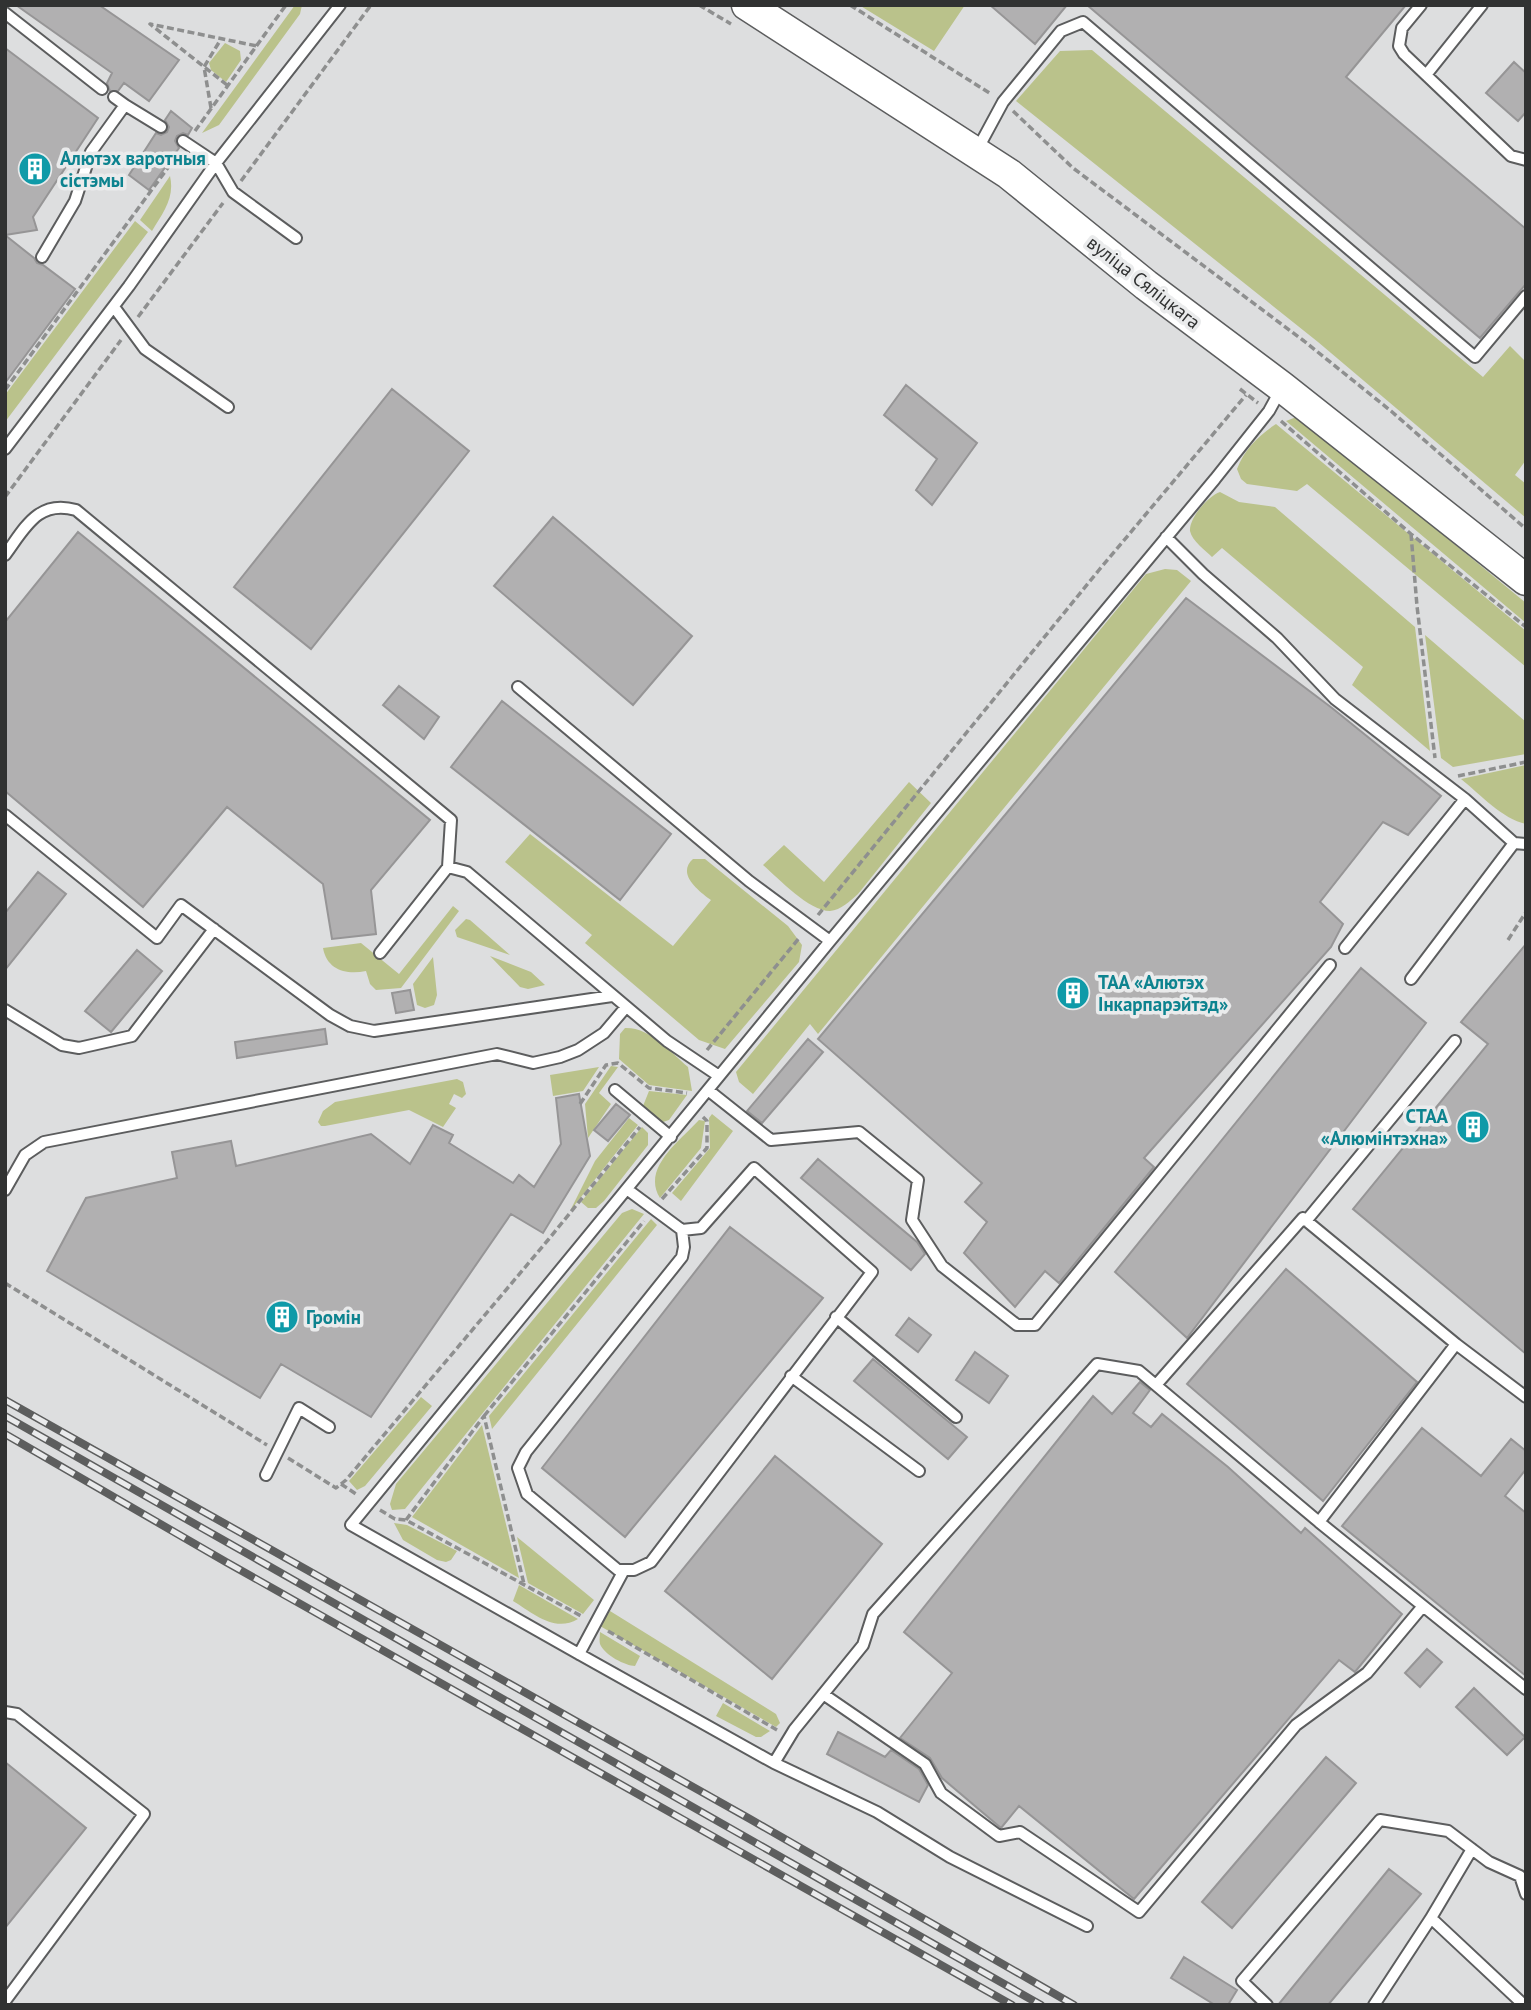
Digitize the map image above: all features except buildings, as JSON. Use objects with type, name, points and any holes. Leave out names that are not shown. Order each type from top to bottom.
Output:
[{"type":"main road","name":"вуліца Сяліцкага","points":[[745,18],[1009,174],[1146,285],[1276,399],[1526,580]]},
{"type":"lane","points":[[5,449],[114,307],[216,163],[340,5]]},
{"type":"lane","points":[[1421,5],[1402,28],[1399,46],[1404,54],[1511,156],[1526,160]]},
{"type":"lane","points":[[1426,75],[1482,5]]},
{"type":"lane","points":[[5,13],[102,89]]},
{"type":"lane","points":[[975,153],[1003,102],[1061,31],[1083,22],[1475,357],[1526,296]]},
{"type":"lane","points":[[114,97],[160,127]]},
{"type":"lane","points":[[43,257],[75,201],[91,152],[125,105]]},
{"type":"lane","points":[[185,142],[216,163],[233,192],[296,238]]},
{"type":"lane","points":[[114,307],[145,349],[228,407]]},
{"type":"lane","points":[[1087,1926],[950,1857],[877,1812],[774,1763],[351,1525],[830,941],[1166,537],[1276,399]]},
{"type":"lane","points":[[5,555],[34,515],[63,506],[76,510],[451,820],[448,867],[380,953]]},
{"type":"lane","points":[[1166,537],[1278,638],[1335,699],[1520,843],[1411,979]]},
{"type":"lane","points":[[517,687],[749,881],[830,941]]},
{"type":"lane","points":[[1345,948],[1465,799]]},
{"type":"lane","points":[[5,814],[157,938],[181,905],[330,1016],[350,1026],[374,1031],[612,996]]},
{"type":"lane","points":[[448,867],[467,872],[612,996],[719,1076]]},
{"type":"lane","points":[[5,1010],[62,1045],[79,1048],[132,1036],[214,929]]},
{"type":"lane","points":[[708,1090],[771,1140],[859,1132],[918,1180],[912,1220],[942,1266],[1017,1325],[1035,1325],[1330,965]]},
{"type":"lane","points":[[5,1190],[25,1155],[44,1142],[497,1055],[533,1063],[560,1057],[578,1050],[604,1033],[626,1007]]},
{"type":"lane","points":[[1306,1221],[1455,1041]]},
{"type":"lane","points":[[615,1090],[671,1137]]},
{"type":"lane","points":[[628,1190],[682,1230],[701,1228],[754,1168],[872,1272],[651,1562],[634,1570],[618,1570],[527,1494],[518,1468],[526,1452],[682,1257],[682,1230]]},
{"type":"lane","points":[[1156,1385],[1303,1218],[1456,1344],[1526,1397]]},
{"type":"lane","points":[[836,1317],[956,1417]]},
{"type":"lane","points":[[1319,1521],[1456,1344]]},
{"type":"lane","points":[[774,1763],[789,1738],[863,1645],[873,1614],[1097,1364],[1139,1371],[1526,1689]]},
{"type":"lane","points":[[792,1376],[919,1471]]},
{"type":"lane","points":[[266,1475],[299,1408],[329,1427]]},
{"type":"lane","points":[[579,1654],[624,1570]]},
{"type":"lane","points":[[823,1694],[925,1764],[941,1793],[999,1836],[1020,1832],[1139,1912],[1296,1725],[1367,1673],[1423,1606]]},
{"type":"lane","points":[[5,1712],[17,1714],[145,1814],[5,2001]]},
{"type":"lane","points":[[1267,2005],[1242,1981],[1380,1820],[1448,1831],[1489,1862],[1520,1876],[1526,1894]]},
{"type":"lane","points":[[1374,2005],[1472,1849]]},
{"type":"lane","points":[[1431,1918],[1524,2005]]},
{"type":"lane","points":[[1506,2005],[1513,1995]]},
{"type":"path","points":[[5,390],[286,5]]},
{"type":"path","points":[[5,497],[215,210],[233,192],[371,5]]},
{"type":"path","points":[[699,5],[745,18]]},
{"type":"path","points":[[850,5],[1003,102],[1073,168],[1304,341],[1391,411],[1526,529]]},
{"type":"path","points":[[227,86],[150,24],[257,46]]},
{"type":"path","points":[[211,108],[204,67],[221,38]]},
{"type":"path","points":[[1239,387],[1246,395],[1276,399],[1412,534],[1526,627]]},
{"type":"path","points":[[406,1520],[484,1416],[707,1148],[707,1121],[687,1093],[697,1062],[1099,569],[1246,395]]},
{"type":"path","points":[[1412,534],[1417,606],[1437,780],[1526,761]]},
{"type":"path","points":[[1508,940],[1526,912]]},
{"type":"path","points":[[580,1104],[606,1065],[618,1063],[649,1088],[687,1093]]},
{"type":"path","points":[[5,1283],[335,1488],[427,1385],[648,1117]]},
{"type":"path","points":[[484,1416],[524,1584]]},
{"type":"path","points":[[341,1484],[395,1519],[406,1520],[595,1623],[789,1738]]},
{"type":"green space","points":[[295,5],[302,5],[300,14],[219,125],[202,133]]},
{"type":"green space","points":[[859,5],[965,5],[934,51]]},
{"type":"green space","points":[[225,43],[240,51],[241,60],[226,82],[211,70],[209,63]]},
{"type":"green space","points":[[1092,50],[1483,377],[1510,346],[1526,362],[1526,460],[1515,475],[1526,484],[1526,518],[1318,342],[1016,101],[1060,51]]},
{"type":"green space","points":[[170,176],[169,198],[152,231],[140,220]]},
{"type":"green space","points":[[135,221],[148,232],[5,422],[5,395]]},
{"type":"green space","points":[[1299,416],[1526,603],[1526,623],[1286,421]]},
{"type":"green space","points":[[1276,424],[1526,631],[1526,667],[1307,484],[1297,491],[1247,484],[1241,479],[1237,469],[1248,449]]},
{"type":"green space","points":[[1220,492],[1239,502],[1275,507],[1415,627],[1430,751],[1352,685],[1363,667],[1222,548],[1212,557],[1196,542],[1190,531],[1193,520],[1205,503]]},
{"type":"green space","points":[[1165,569],[1177,570],[1191,581],[818,1034],[810,1024],[753,1094],[739,1082],[736,1072],[1146,574]]},
{"type":"green space","points":[[1425,635],[1526,722],[1526,754],[1453,767],[1441,758]]},
{"type":"green space","points":[[1526,765],[1526,824],[1500,812],[1461,779]]},
{"type":"green space","points":[[909,782],[931,803],[858,894],[842,907],[830,911],[813,906],[763,865],[784,845],[824,882]]},
{"type":"green space","points":[[530,834],[673,946],[711,900],[691,882],[687,870],[693,859],[705,859],[788,926],[802,945],[799,962],[725,1049],[699,1040],[585,943],[592,935],[505,862]]},
{"type":"green space","points":[[453,906],[459,911],[401,988],[376,990],[370,984],[366,971],[338,969],[325,955],[323,948],[361,943],[399,974]]},
{"type":"green space","points":[[466,919],[510,955],[457,937],[455,930]]},
{"type":"green space","points":[[490,956],[531,972],[545,985],[528,989],[520,987]]},
{"type":"green space","points":[[433,957],[437,995],[434,1005],[425,1008],[417,1005],[413,984]]},
{"type":"green space","points":[[625,1028],[643,1031],[688,1067],[692,1091],[649,1085],[619,1059],[620,1034]]},
{"type":"green space","points":[[611,1066],[618,1067],[599,1093],[611,1104],[588,1138],[585,1104]]},
{"type":"green space","points":[[599,1067],[583,1091],[553,1096],[550,1075]]},
{"type":"green space","points":[[457,1079],[463,1082],[466,1094],[462,1098],[454,1094],[449,1104],[456,1108],[443,1127],[409,1110],[325,1126],[318,1122],[323,1111],[335,1102]]},
{"type":"green space","points":[[649,1091],[687,1095],[669,1120],[660,1123],[648,1114],[643,1106]]},
{"type":"green space","points":[[712,1114],[733,1131],[681,1201],[672,1193],[710,1148],[709,1118]]},
{"type":"green space","points":[[629,1118],[638,1125],[570,1211],[595,1161]]},
{"type":"green space","points":[[699,1120],[705,1121],[701,1148],[660,1198],[655,1187],[659,1165]]},
{"type":"green space","points":[[642,1127],[648,1133],[648,1145],[604,1201],[596,1208],[588,1208],[581,1202]]},
{"type":"green space","points":[[632,1209],[644,1214],[405,1509],[392,1510],[390,1504],[396,1484],[622,1213]]},
{"type":"green space","points":[[651,1219],[657,1225],[492,1429],[489,1416]]},
{"type":"green space","points":[[421,1397],[432,1406],[365,1486],[357,1490],[349,1481]]},
{"type":"green space","points":[[482,1425],[519,1578],[412,1517]]},
{"type":"green space","points":[[394,1523],[407,1525],[457,1551],[451,1560],[437,1560],[403,1540]]},
{"type":"green space","points":[[517,1537],[594,1600],[583,1614],[528,1583]]},
{"type":"green space","points":[[519,1585],[578,1619],[561,1624],[536,1616],[513,1601]]},
{"type":"green space","points":[[610,1611],[776,1714],[780,1723],[776,1727],[600,1626]]},
{"type":"green space","points":[[600,1632],[640,1656],[635,1666],[610,1656],[600,1644]]},
{"type":"green space","points":[[723,1703],[770,1731],[756,1737],[716,1716]]},
{"type":"railway","points":[[5,1400],[750,1819],[1074,2005]]},
{"type":"railway","points":[[5,1416],[1041,2005]]},
{"type":"railway","points":[[5,1434],[226,1562],[1012,2005]]},
{"type":"place","name":"Алютэх варотныя сістэмы","points":[[35,169]]},
{"type":"place","name":"ТАА «Алютэх Інкарпарэйтэд»","points":[[1073,993]]},
{"type":"place","name":"СТАА «Алюмінтэхна»","points":[[1473,1127]]},
{"type":"place","name":"Громін","points":[[282,1317]]}]
